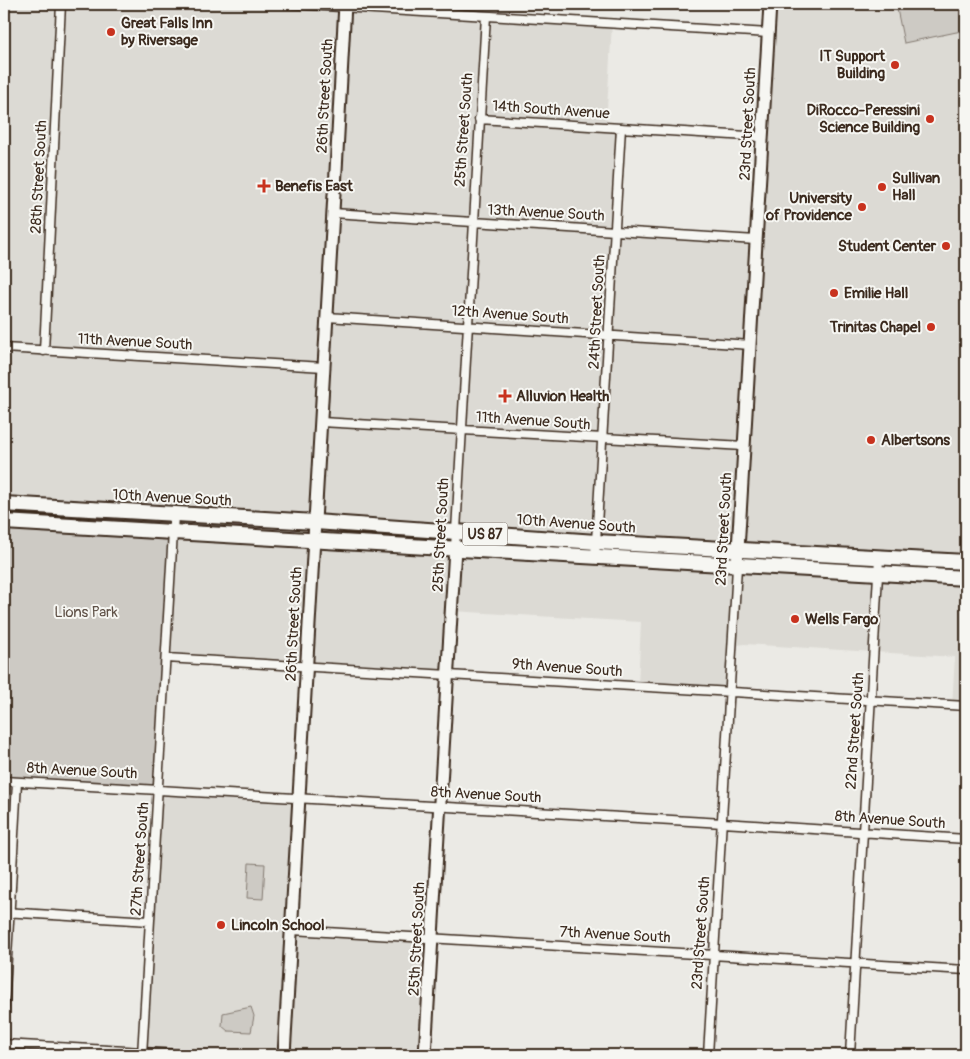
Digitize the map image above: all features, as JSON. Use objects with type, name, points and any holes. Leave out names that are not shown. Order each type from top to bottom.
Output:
[{"type":"highway","name":"10th Avenue South","points":[[4,504],[315,522],[596,542],[966,562]]},
{"type":"highway","name":"US 87","points":[[4,522],[314,539],[737,567],[966,578]]},
{"type":"street","name":"28th Street South","points":[[44,351],[61,4]]},
{"type":"street","points":[[292,4],[345,5],[486,16],[769,33]]},
{"type":"street","name":"23rd Street South","points":[[708,1055],[770,4]]},
{"type":"street","name":"26th Street South","points":[[284,1055],[345,5]]},
{"type":"street","name":"25th Street South","points":[[425,1055],[486,16]]},
{"type":"street","name":"14th South Avenue","points":[[479,120],[763,137]]},
{"type":"street","name":"24th Street South","points":[[595,558],[621,128]]},
{"type":"street","name":"13th Avenue South","points":[[333,213],[756,240]]},
{"type":"street","name":"12th Avenue South","points":[[327,317],[751,345]]},
{"type":"street","name":"11th Avenue South","points":[[4,348],[324,367]]},
{"type":"street","name":"11th Avenue South","points":[[321,422],[744,446]]},
{"type":"street","name":"27th Street South","points":[[142,1054],[174,515]]},
{"type":"street","name":"22nd Street South","points":[[850,1055],[879,558]]},
{"type":"street","name":"9th Avenue South","points":[[166,658],[966,706]]},
{"type":"street","name":"8th Avenue South","points":[[4,781],[966,839]]},
{"type":"street","points":[[4,1009],[7,912],[17,782]]},
{"type":"street","points":[[7,912],[150,921]]},
{"type":"street","name":"7th Avenue South","points":[[292,930],[966,970]]},
{"type":"street","points":[[4,1044],[142,1054],[195,1055]]},
{"type":"shaded area","points":[[4,4],[487,4],[486,15],[612,23],[606,127],[621,128],[615,230],[756,240],[770,4],[966,4],[966,563],[4,504]]},
{"type":"shaded area","points":[[174,531],[966,578],[966,706],[952,706],[955,657],[744,644],[732,646],[730,691],[638,686],[641,622],[452,611],[448,674],[166,658]]},
{"type":"shaded area","name":"Lincoln School","points":[[159,789],[300,798],[292,930],[432,939],[425,1055],[195,1055],[142,1052]]},
{"type":"green space","points":[[896,4],[966,4],[966,30],[904,43]]},
{"type":"green space","name":"Lions Park","points":[[4,522],[174,531],[159,789],[4,780]]},
{"type":"green space","points":[[249,863],[265,864],[263,899],[247,898]]},
{"type":"green space","points":[[251,1007],[254,1016],[251,1032],[228,1031],[222,1026],[223,1013]]},
{"type":"place","name":"Great Falls Inn by Riversage","points":[[111,32]]},
{"type":"place","name":"IT Support Building","points":[[895,65]]},
{"type":"place","name":"DiRocco-Peressini Science Building","points":[[930,119]]},
{"type":"place","name":"Benefis East","points":[[264,186]]},
{"type":"place","name":"Sullivan Hall","points":[[882,187]]},
{"type":"place","name":"University of Providence","points":[[862,207]]},
{"type":"place","name":"Student Center","points":[[946,246]]},
{"type":"place","name":"Emilie Hall","points":[[834,293]]},
{"type":"place","name":"Trinitas Chapel","points":[[931,327]]},
{"type":"place","name":"Alluvion Health","points":[[505,396]]},
{"type":"place","name":"Albertsons","points":[[871,440]]},
{"type":"place","name":"Wells Fargo","points":[[795,619]]},
{"type":"place","name":"Lincoln School","points":[[221,925]]}]
